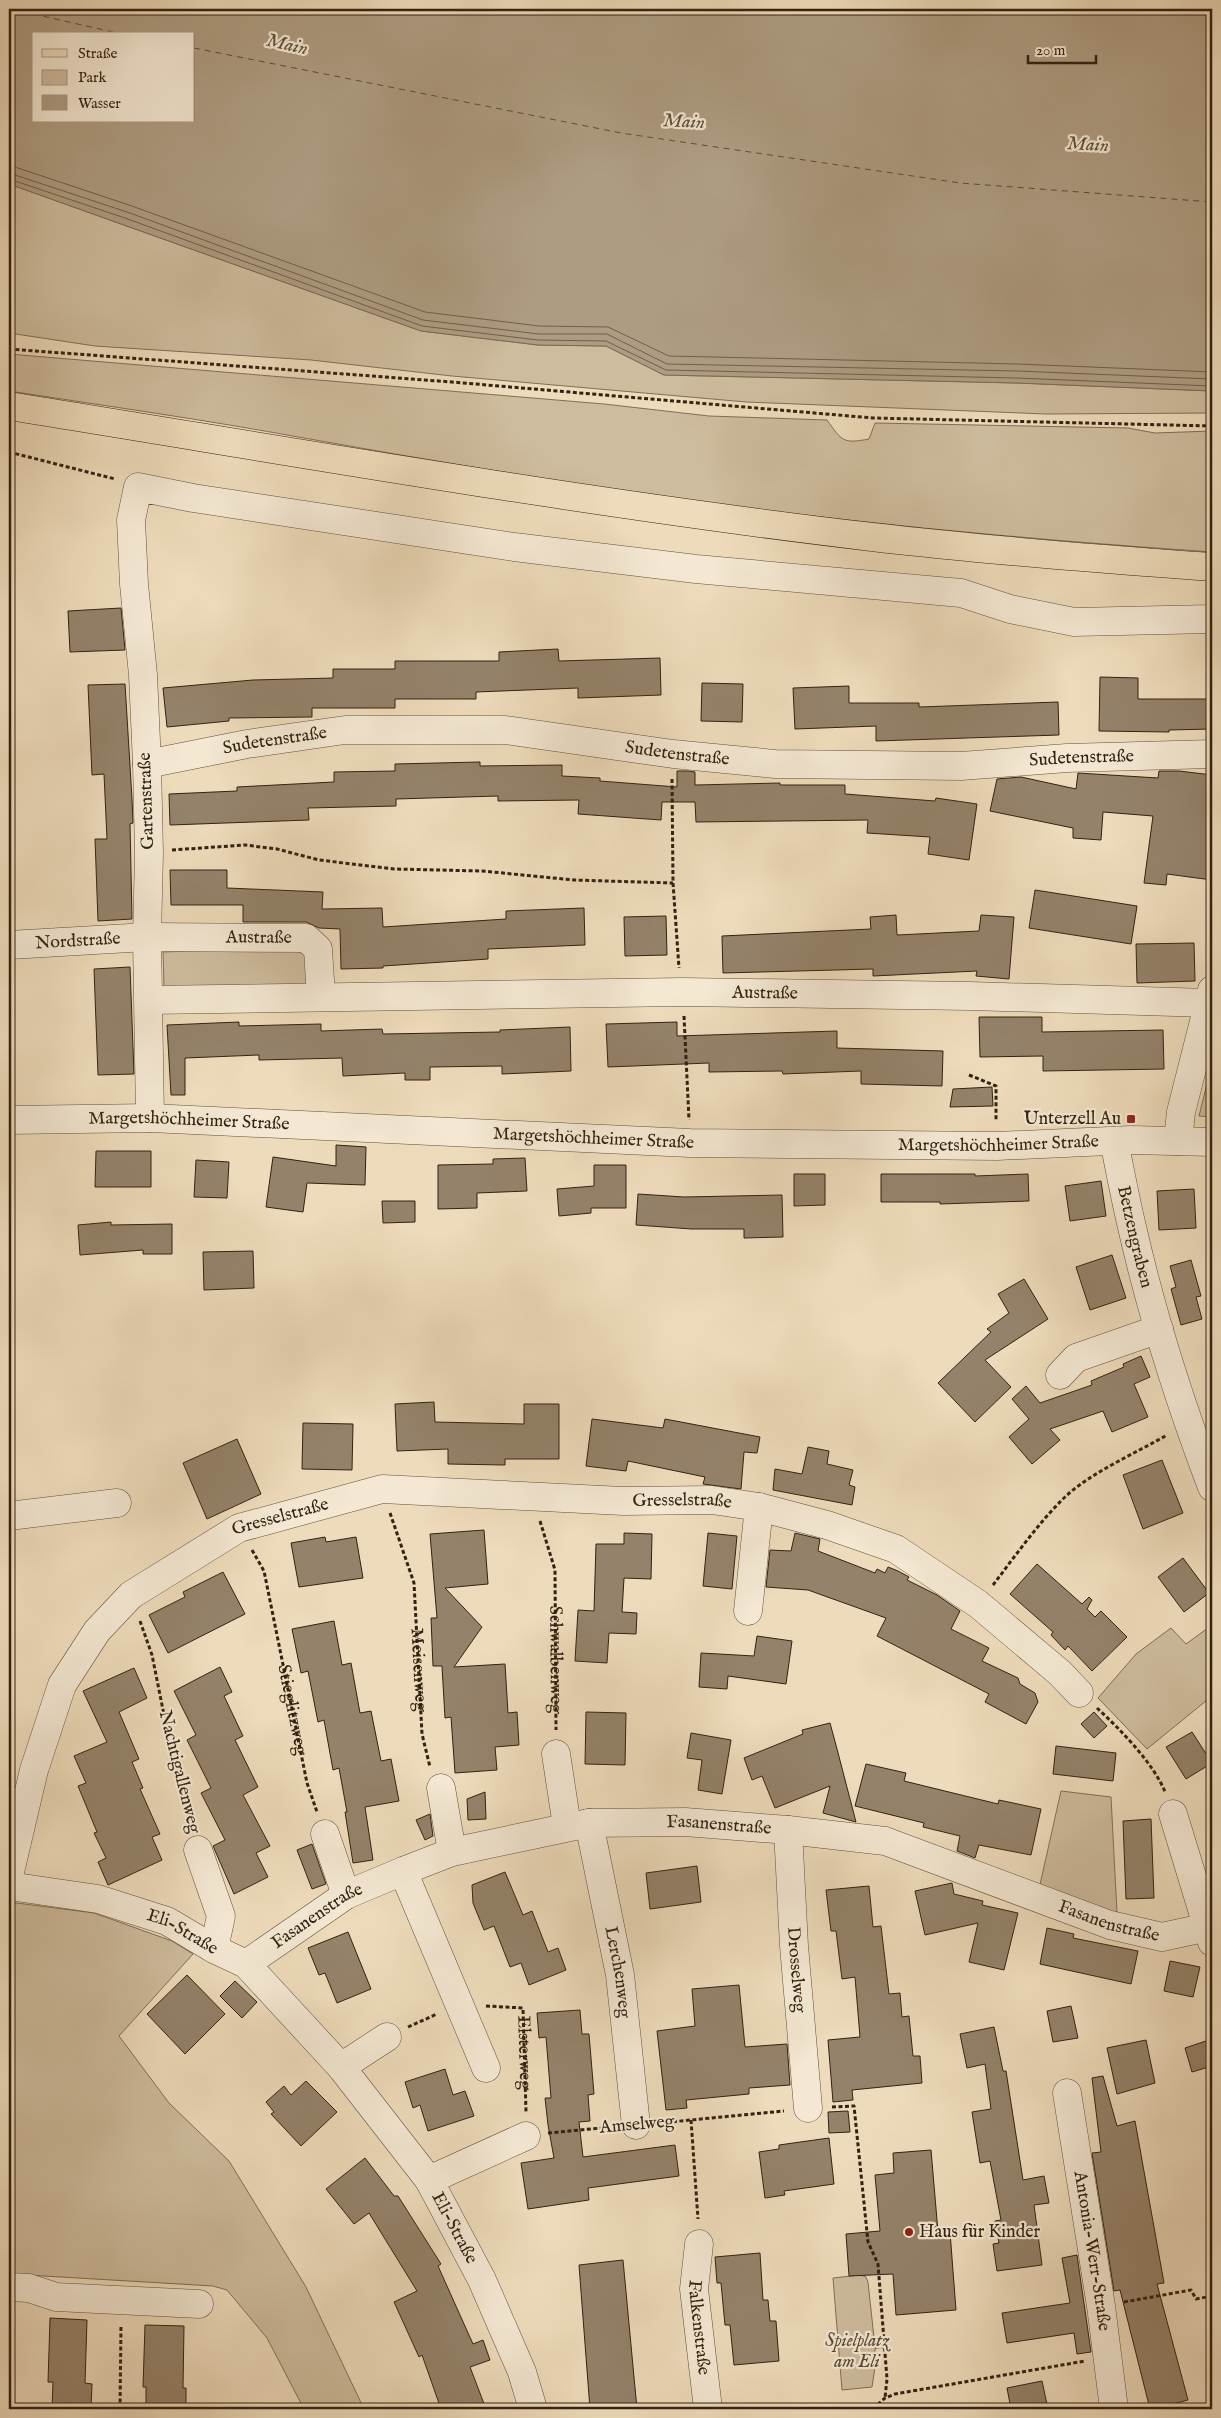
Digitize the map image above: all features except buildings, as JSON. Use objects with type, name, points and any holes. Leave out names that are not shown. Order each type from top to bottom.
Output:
[{"type":"main road","points":[[9,406],[630,504],[871,537],[1212,567]]},
{"type":"street","points":[[138,486],[202,500],[514,547],[696,569],[960,593],[1010,609],[1074,622],[1212,619]]},
{"type":"street","name":"Gartenstraße","points":[[138,486],[131,520],[134,584],[143,674],[149,853],[147,937],[150,1118]]},
{"type":"street","name":"Sudetenstraße","points":[[146,764],[247,744],[344,730],[504,730],[673,754],[775,764],[961,766],[1067,758],[1212,754]]},
{"type":"street","name":"Nordstraße","points":[[9,945],[147,937]]},
{"type":"street","name":"Austraße","points":[[147,937],[306,938],[318,949],[321,996]]},
{"type":"street","name":"Austraße","points":[[149,1000],[682,992],[1211,997]]},
{"type":"street","points":[[1178,1141],[1181,1112],[1211,997]]},
{"type":"street","name":"Margetshöchheimer Straße","points":[[9,1120],[150,1118],[690,1143],[997,1146],[1114,1141],[1212,1142]]},
{"type":"street","name":"Betzengraben","points":[[1114,1141],[1132,1227],[1159,1329],[1188,1424],[1212,1487]]},
{"type":"street","points":[[1060,1375],[1076,1358],[1159,1329]]},
{"type":"street","name":"Gresselstraße","points":[[9,1876],[34,1770],[62,1685],[97,1631],[131,1594],[239,1528],[382,1489],[623,1501],[712,1500],[759,1507],[827,1525],[896,1549],[978,1604],[1060,1673],[1079,1693]]},
{"type":"street","points":[[9,1516],[117,1503]]},
{"type":"street","points":[[748,1611],[759,1507]]},
{"type":"street","points":[[556,1754],[578,1824]]},
{"type":"street","points":[[440,1788],[452,1852]]},
{"type":"street","points":[[1173,1814],[1210,1934]]},
{"type":"street","name":"Fasanenstraße","points":[[246,1964],[346,1894],[452,1852],[578,1824],[685,1822],[788,1830],[885,1842],[1119,1927],[1162,1937],[1210,1934]]},
{"type":"street","name":"Lerchenweg","points":[[578,1824],[620,1975],[636,2125]]},
{"type":"street","name":"Drosselweg","points":[[788,1830],[794,1946],[808,2108]]},
{"type":"street","points":[[325,1834],[346,1894]]},
{"type":"street","name":"Nachtigallenweg","points":[[198,1850],[221,1916],[214,1949]]},
{"type":"street","points":[[402,1871],[457,2004],[486,2068]]},
{"type":"street","name":"Eli-Straße","points":[[9,1886],[98,1899],[167,1920],[214,1949],[246,1964],[341,2067],[429,2180],[482,2280],[522,2372],[533,2409]]},
{"type":"street","points":[[341,2067],[387,2037]]},
{"type":"street","name":"Antonia-Werr-Straße","points":[[1067,2094],[1101,2306],[1114,2409]]},
{"type":"street","points":[[429,2180],[526,2136]]},
{"type":"street","name":"Falkenstraße","points":[[700,2244],[694,2289],[708,2409]]},
{"type":"street","points":[[9,2287],[29,2288],[56,2297],[200,2304]]},
{"type":"path","points":[[9,348],[452,382],[873,418],[1212,426]]},
{"type":"path","points":[[9,452],[92,471],[138,486]]},
{"type":"path","points":[[673,754],[673,884],[676,953],[682,992],[690,1143]]},
{"type":"path","points":[[149,853],[244,845],[277,849],[319,860],[394,869],[482,871],[574,880],[673,884]]},
{"type":"path","points":[[969,1075],[996,1086],[996,1115]]},
{"type":"path","points":[[978,1604],[1034,1532],[1066,1496],[1103,1470],[1188,1424]]},
{"type":"path","name":"Meisenweg","points":[[382,1489],[414,1583],[422,1734],[428,1764],[440,1788]]},
{"type":"path","name":"Schwalbenweg","points":[[533,1497],[555,1570],[556,1754]]},
{"type":"path","name":"Stieglitzweg","points":[[239,1528],[264,1571],[307,1784],[325,1834]]},
{"type":"path","name":"Nachtigallenweg","points":[[131,1594],[152,1654],[172,1755],[198,1850]]},
{"type":"path","points":[[1079,1693],[1099,1710],[1150,1766],[1159,1779],[1173,1814]]},
{"type":"path","points":[[387,2037],[457,2004]]},
{"type":"path","name":"Elsterweg","points":[[457,2004],[523,2008],[526,2136]]},
{"type":"path","name":"Amselweg","points":[[526,2136],[808,2108],[854,2106],[868,2242],[878,2264],[884,2347]]},
{"type":"path","points":[[690,2120],[700,2244]]},
{"type":"path","points":[[1101,2306],[1191,2290],[1196,2299],[1212,2296]]},
{"type":"path","points":[[120,2409],[121,2301]]},
{"type":"path","points":[[875,2347],[884,2347],[887,2379],[885,2398]]},
{"type":"path","points":[[873,2409],[885,2398],[895,2394],[1107,2357]]},
{"type":"green space","points":[[9,184],[421,331],[538,345],[606,346],[664,375],[1017,383],[1212,391],[1212,413],[1046,414],[746,402],[452,376],[311,360],[95,346],[9,333]]},
{"type":"green space","points":[[9,354],[604,404],[709,416],[827,420],[840,437],[848,441],[869,439],[875,423],[1128,428],[1155,433],[1212,431],[1212,552],[926,528],[712,504],[557,481],[230,425],[9,391]]},
{"type":"green space","points":[[304,947],[311,989],[164,987],[163,952]]},
{"type":"green space","points":[[1212,1063],[1212,1117],[1199,1116]]},
{"type":"green space","points":[[1212,1625],[1212,1696],[1147,1749],[1098,1698],[1136,1654],[1171,1628],[1186,1644]]},
{"type":"green space","points":[[1061,1791],[1111,1797],[1117,1913],[1039,1889]]},
{"type":"green space","points":[[9,1902],[94,1913],[172,1941],[193,1954],[119,2036],[169,2103],[229,2161],[306,2287],[364,2409],[304,2409],[267,2338],[227,2290],[213,2286],[10,2274]]},
{"type":"green space","name":"Spielplatz am Eli","points":[[860,2275],[866,2277],[868,2282],[875,2347],[872,2387],[842,2390],[833,2278]]},
{"type":"water","name":"Main","points":[[9,9],[1212,9],[1212,391],[1017,383],[664,375],[606,346],[538,345],[421,331],[9,184]]},
{"type":"ferry route","points":[[11,9],[113,32]]},
{"type":"ferry route","points":[[195,48],[621,133],[960,183],[1212,202]]},
{"type":"place","name":"Unterzell Au","points":[[1131,1119]]},
{"type":"place","name":"Haus für Kinder","points":[[909,2232]]}]
